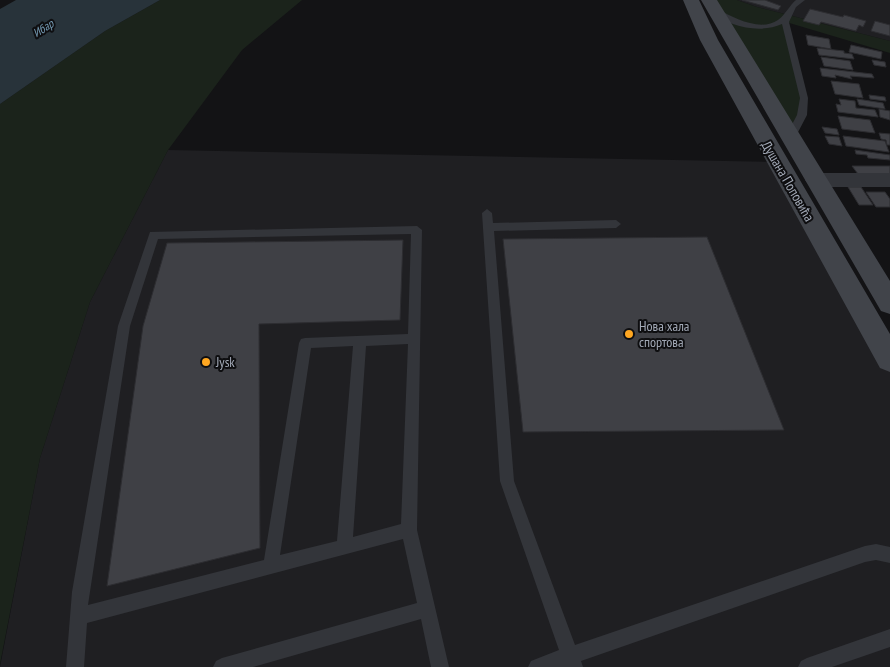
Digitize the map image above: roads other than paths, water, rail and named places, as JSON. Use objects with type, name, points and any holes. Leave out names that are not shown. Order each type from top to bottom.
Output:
[{"type":"main road","name":"Душана Поповића","points":[[690,0],[710,40],[890,360]]},
{"type":"main road","name":"Душана Поповића","points":[[712,6],[890,304]]},
{"type":"street","points":[[816,180],[890,180]]},
{"type":"lane","points":[[712,6],[735,22],[757,26],[776,24],[784,20],[793,3],[801,0]]},
{"type":"lane","points":[[787,15],[785,22],[804,98],[802,115],[790,138]]},
{"type":"lane","points":[[572,662],[508,481],[487,220],[616,224]]},
{"type":"lane","points":[[75,667],[80,592],[124,326],[154,235],[417,230],[409,530],[440,667]]},
{"type":"lane","points":[[271,565],[306,343],[415,339]]},
{"type":"lane","points":[[344,547],[360,341]]},
{"type":"lane","points":[[79,616],[409,530]]},
{"type":"lane","points":[[537,667],[572,662],[865,554],[876,552],[890,555]]},
{"type":"lane","points":[[222,667],[426,609]]},
{"type":"lane","points":[[807,667],[890,638]]},
{"type":"water","name":"Ибар","points":[[16,0],[160,0],[105,31],[0,104],[0,9]]},
{"type":"place","name":"Нова хала спортова","points":[[629,334]]},
{"type":"place","name":"Jysk","points":[[206,362]]}]
